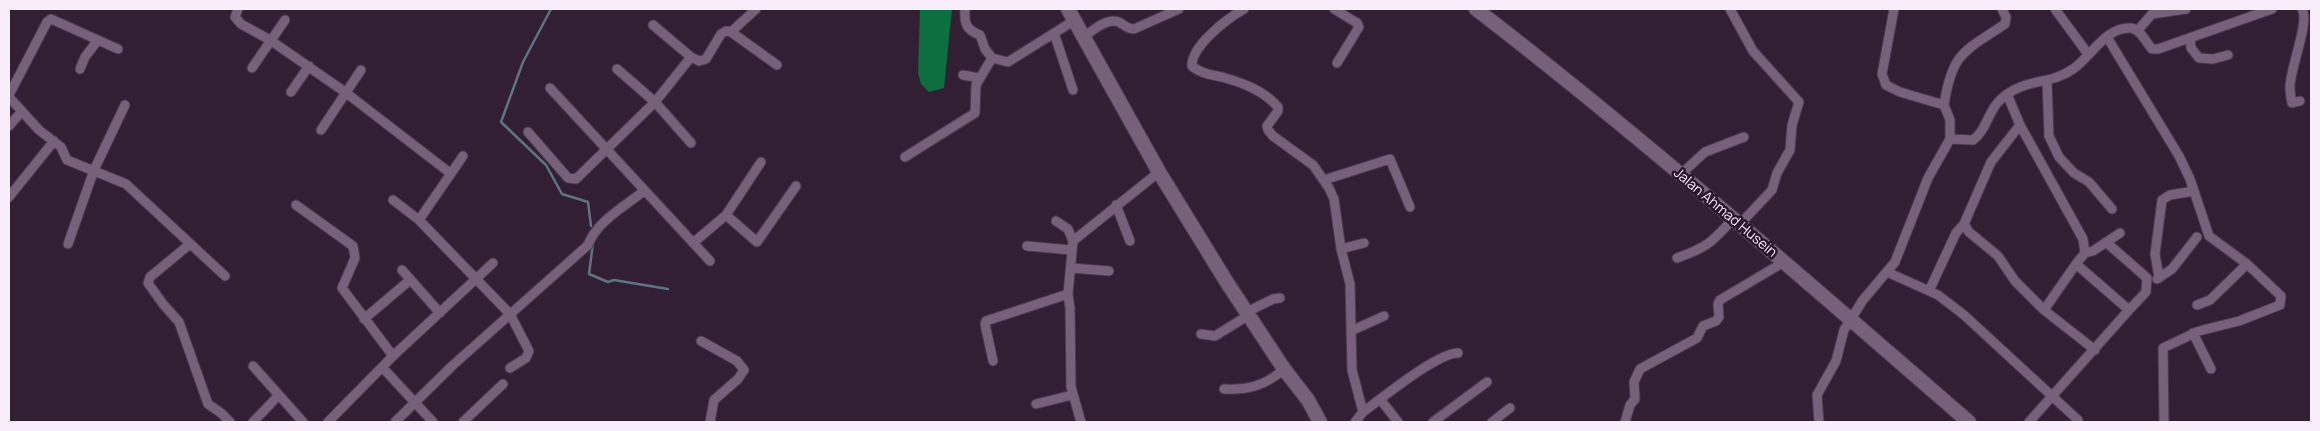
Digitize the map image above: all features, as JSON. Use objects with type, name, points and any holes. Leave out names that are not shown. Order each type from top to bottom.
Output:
[{"type":"main road","name":"Jalan Ahmad Husein","points":[[1476,9],[1737,222],[1969,422]]},
{"type":"main road","points":[[1072,14],[1159,172],[1248,314],[1284,369],[1308,400],[1320,422]]},
{"type":"street","points":[[238,9],[235,17],[237,21],[309,66],[450,174]]},
{"type":"street","points":[[731,32],[756,9]]},
{"type":"street","points":[[966,9],[968,30],[980,35],[985,49],[992,58],[1008,62],[1054,33],[1072,14]]},
{"type":"street","points":[[1084,36],[1114,21],[1134,29],[1179,9]]},
{"type":"street","points":[[1244,9],[1233,11],[1199,47],[1192,58],[1192,66],[1201,72],[1243,83],[1272,100],[1278,107],[1278,111],[1267,126],[1268,130],[1273,136],[1308,159],[1324,180],[1334,199],[1341,249],[1350,284],[1352,370],[1363,412]]},
{"type":"street","points":[[1334,9],[1357,23],[1359,27],[1336,63]]},
{"type":"street","points":[[1677,258],[1702,250],[1737,222],[1772,190],[1777,173],[1790,150],[1792,125],[1799,102],[1753,51],[1730,9]]},
{"type":"street","points":[[1894,9],[1882,74],[1886,85],[1900,92],[1944,105]]},
{"type":"street","points":[[1820,422],[1817,395],[1836,361],[1844,330],[1849,319],[1895,262],[1928,178],[1950,139],[1950,120],[1944,105],[1952,69],[1961,54],[2005,24],[2006,17],[2002,9]]},
{"type":"street","points":[[2055,9],[2088,54]]},
{"type":"street","points":[[2138,30],[2152,14],[2186,9]]},
{"type":"street","points":[[1950,139],[1972,140],[1978,136],[1998,102],[2007,94],[2027,84],[2047,81],[2074,69],[2107,37],[2125,28],[2138,30],[2152,49],[2190,38],[2272,9]]},
{"type":"street","points":[[2300,101],[2292,103],[2290,86],[2296,52],[2304,28],[2304,12],[2302,9]]},
{"type":"street","points":[[118,49],[51,19],[47,22],[9,96],[39,130],[61,147],[68,161],[126,184],[225,276]]},
{"type":"street","points":[[252,68],[285,20]]},
{"type":"street","points":[[653,25],[691,58],[702,61],[723,32],[731,32],[777,65]]},
{"type":"street","points":[[1054,33],[1073,90]]},
{"type":"street","points":[[2107,37],[2179,156],[2194,191],[2209,236],[2248,264],[2279,293],[2281,303],[2239,321],[2193,333],[2162,349],[2164,422]]},
{"type":"street","points":[[2190,38],[2192,48],[2199,58],[2213,59],[2228,55]]},
{"type":"street","points":[[80,69],[85,57],[98,40]]},
{"type":"street","points":[[528,132],[571,180],[576,179],[655,102],[691,58]]},
{"type":"street","points":[[905,157],[975,113],[976,85],[992,58]]},
{"type":"street","points":[[291,92],[309,66]]},
{"type":"street","points":[[617,69],[655,102],[691,142]]},
{"type":"street","points":[[321,130],[361,70]]},
{"type":"street","points":[[963,75],[980,78]]},
{"type":"street","points":[[2047,81],[2049,136],[2059,157],[2074,173],[2090,182],[2112,209]]},
{"type":"street","points":[[550,88],[710,261]]},
{"type":"street","points":[[2007,94],[2020,125],[2074,220],[2083,239],[2085,252]]},
{"type":"street","points":[[68,244],[94,170],[125,105]]},
{"type":"street","points":[[9,126],[22,111]]},
{"type":"street","points":[[1929,291],[1956,233],[1964,224],[1991,162],[2020,125]]},
{"type":"street","points":[[1680,175],[1706,152],[1744,137]]},
{"type":"street","points":[[9,197],[54,141]]},
{"type":"street","points":[[419,220],[463,156]]},
{"type":"street","points":[[1324,180],[1390,159],[1410,207]]},
{"type":"street","points":[[693,243],[726,215],[761,162]]},
{"type":"street","points":[[1027,246],[1072,245],[1116,205],[1159,172]]},
{"type":"street","points":[[726,215],[756,242],[796,186]]},
{"type":"street","points":[[395,422],[510,314],[588,245],[591,235],[601,225],[644,191]]},
{"type":"street","points":[[2159,278],[2154,254],[2162,200],[2170,194],[2194,191]]},
{"type":"street","points":[[393,200],[419,220],[510,314],[530,351],[526,358],[510,368]]},
{"type":"street","points":[[296,205],[353,246],[355,258],[342,288],[393,356]]},
{"type":"street","points":[[1116,205],[1130,242]]},
{"type":"street","points":[[1056,221],[1068,229],[1072,245],[1072,268],[1068,294],[1072,395],[1080,422]]},
{"type":"street","points":[[1964,224],[1969,232],[1998,256],[2015,281],[2044,310],[2095,350]]},
{"type":"street","points":[[2044,310],[2085,252],[2093,250],[2120,233]]},
{"type":"street","points":[[2147,284],[2172,269],[2197,237]]},
{"type":"street","points":[[2029,422],[2146,292],[2147,278],[2106,242]]},
{"type":"street","points":[[1341,249],[1364,243]]},
{"type":"street","points":[[190,244],[150,277],[148,283],[162,304],[179,322],[208,404],[221,412],[230,422]]},
{"type":"street","points":[[1625,422],[1630,405],[1635,399],[1634,382],[1640,369],[1698,338],[1703,326],[1716,321],[1719,317],[1718,304],[1720,300],[1784,262]]},
{"type":"street","points":[[328,422],[393,356],[493,263]]},
{"type":"street","points":[[2076,264],[2129,310]]},
{"type":"street","points":[[2198,305],[2210,300],[2248,264]]},
{"type":"street","points":[[1072,268],[1109,271]]},
{"type":"street","points":[[402,270],[440,313]]},
{"type":"street","points":[[1887,272],[1929,291],[1964,315],[2078,420]]},
{"type":"street","points":[[364,319],[410,280]]},
{"type":"street","points":[[993,361],[985,324],[986,321],[1068,294]]},
{"type":"street","points":[[1201,334],[1215,336],[1273,299],[1280,298]]},
{"type":"street","points":[[1350,331],[1384,316]]},
{"type":"street","points":[[2193,333],[2211,369]]},
{"type":"street","points":[[701,341],[738,361],[744,370],[738,379],[714,400],[710,422]]},
{"type":"street","points":[[1355,422],[1363,412],[1380,399],[1449,354],[1458,354]]},
{"type":"street","points":[[253,366],[303,422]]},
{"type":"street","points":[[382,367],[433,422]]},
{"type":"street","points":[[1224,389],[1255,387],[1269,381],[1284,369]]},
{"type":"street","points":[[1438,421],[1487,382]]},
{"type":"street","points":[[462,422],[503,384]]},
{"type":"street","points":[[1036,404],[1072,395]]},
{"type":"street","points":[[252,422],[278,396]]},
{"type":"street","points":[[1380,399],[1398,422]]},
{"type":"street","points":[[1492,422],[1510,408]]},
{"type":"green space","points":[[920,9],[952,9],[944,88],[929,92],[921,84],[918,73]]},
{"type":"waterway","points":[[551,9],[523,62],[501,122],[546,165],[562,194],[588,202],[591,226]]},
{"type":"waterway","points":[[593,243],[589,274],[608,282],[614,280],[668,289]]}]
